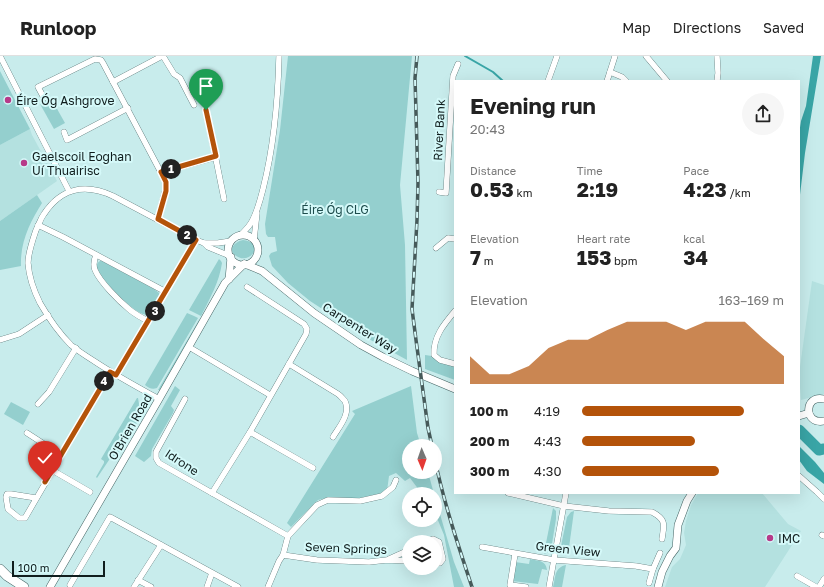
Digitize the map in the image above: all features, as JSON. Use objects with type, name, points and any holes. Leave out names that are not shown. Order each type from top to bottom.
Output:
[{"type":"main road","points":[[0,569],[7,576],[24,587]]},
{"type":"main road","points":[[7,576],[12,587]]},
{"type":"street","points":[[0,56],[69,191]]},
{"type":"street","points":[[114,82],[163,56],[174,74],[180,78],[194,105]]},
{"type":"street","points":[[241,235],[251,224],[265,180],[272,146],[278,88],[279,56]]},
{"type":"street","points":[[548,80],[557,56]]},
{"type":"street","points":[[607,80],[615,56]]},
{"type":"street","points":[[646,56],[666,80]]},
{"type":"street","points":[[717,56],[717,80]]},
{"type":"street","points":[[44,98],[38,87],[95,59],[99,58],[101,60],[128,108],[166,182],[166,191],[158,219]]},
{"type":"street","name":"River Bank","points":[[439,192],[446,192],[453,119],[453,76],[458,64]]},
{"type":"street","points":[[610,72],[622,77],[625,80]]},
{"type":"street","points":[[64,132],[67,140],[128,108]]},
{"type":"street","points":[[206,110],[224,199]]},
{"type":"street","points":[[161,172],[216,156]]},
{"type":"street","points":[[159,399],[110,372],[76,348],[67,340],[40,303],[32,284],[28,262],[32,242],[43,215],[53,202],[69,191],[95,189],[104,192],[204,243],[230,257],[236,263],[245,264],[252,261],[258,252]]},
{"type":"street","points":[[254,240],[257,209]]},
{"type":"street","points":[[38,225],[166,292]]},
{"type":"street","points":[[230,257],[228,249],[231,241],[235,237],[241,235],[248,236],[254,240],[258,247],[262,271]]},
{"type":"street","points":[[436,248],[448,238],[454,239]]},
{"type":"street","points":[[116,375],[196,240]]},
{"type":"street","points":[[204,243],[231,241]]},
{"type":"street","points":[[96,255],[94,260],[95,269],[102,281],[130,310],[148,321]]},
{"type":"street","name":"O'Brien Road","points":[[229,279],[230,257]]},
{"type":"street","name":"O'Brien Road","points":[[50,587],[225,283],[245,264]]},
{"type":"street","name":"Carpenter Way","points":[[245,264],[262,271],[314,313],[383,357],[454,390]]},
{"type":"street","points":[[212,493],[250,432],[306,334],[307,329],[304,324],[247,287]]},
{"type":"street","points":[[454,312],[443,325],[437,337],[434,348],[434,355],[440,360],[454,364]]},
{"type":"street","points":[[0,340],[19,334],[48,315]]},
{"type":"street","points":[[189,347],[270,395]]},
{"type":"street","points":[[38,404],[49,392],[76,348]]},
{"type":"street","points":[[288,364],[338,394],[344,401],[347,406],[346,416],[333,437]]},
{"type":"street","points":[[36,498],[7,494],[8,509],[19,518],[25,518],[110,372]]},
{"type":"street","points":[[824,399],[820,398],[813,400],[804,415],[817,421],[824,421]]},
{"type":"street","name":"Idrone","points":[[185,399],[156,452],[156,458],[159,463],[288,536]]},
{"type":"street","points":[[250,432],[313,468]]},
{"type":"street","points":[[27,433],[62,455]]},
{"type":"street","points":[[52,470],[90,492]]},
{"type":"street","points":[[800,477],[824,499]]},
{"type":"street","name":"Seven Springs","points":[[268,587],[283,555],[288,536],[317,505],[328,500],[360,501],[382,496],[393,487],[396,480]]},
{"type":"street","points":[[512,494],[564,506],[609,511],[652,512],[659,515],[664,523],[662,539]]},
{"type":"street","points":[[549,587],[566,494]]},
{"type":"street","points":[[658,587],[662,572],[676,548],[678,525],[687,501],[691,494]]},
{"type":"street","points":[[70,585],[110,517],[238,587]]},
{"type":"street","points":[[134,587],[161,545]]},
{"type":"street","name":"Green View","points":[[482,547],[554,560],[636,566],[653,569]]},
{"type":"street","points":[[387,560],[402,553]]},
{"type":"street","points":[[649,583],[660,553]]},
{"type":"street","points":[[515,554],[510,585],[526,587]]},
{"type":"street","name":"Seven Springs","points":[[283,555],[317,560],[369,562],[387,560],[402,561]]},
{"type":"street","points":[[207,587],[212,573]]},
{"type":"street","points":[[797,576],[817,587],[824,579]]},
{"type":"street","points":[[138,580],[151,587]]},
{"type":"shaded area","points":[[813,56],[821,56],[805,153],[800,195],[800,128],[806,106]]},
{"type":"shaded area","name":"Gaelscoil Eoghan Uí Thuairisc","points":[[30,129],[57,181],[0,221],[0,145]]},
{"type":"shaded area","points":[[812,281],[824,285],[824,394],[801,400],[800,367]]},
{"type":"shaded area","points":[[800,447],[824,473],[824,484],[807,471],[800,461]]},
{"type":"shaded area","points":[[697,494],[763,494],[788,524],[801,531],[765,587],[665,587],[672,567],[680,559],[686,545],[684,533],[691,505]]},
{"type":"green space","name":"Éire Óg CLG","points":[[288,56],[412,56],[400,185],[405,245],[407,360],[367,338],[310,301],[288,283],[272,266],[269,256],[271,253],[277,251],[275,237],[268,237],[266,234],[265,224],[280,130]]},
{"type":"green space","name":"Éire Óg Ashgrove","points":[[0,71],[30,129],[0,145]]},
{"type":"green space","points":[[51,98],[65,123],[54,129],[40,104]]},
{"type":"green space","points":[[37,195],[42,203],[34,217],[24,241],[21,266],[0,270],[0,221]]},
{"type":"green space","points":[[243,240],[254,245],[255,249],[250,256],[240,258],[235,255],[232,247],[236,243]]},
{"type":"green space","points":[[219,259],[222,263],[219,277],[201,316],[189,310]]},
{"type":"green space","points":[[100,261],[159,293],[160,296],[149,314],[138,312],[110,287],[97,269],[97,264]]},
{"type":"green space","points":[[187,313],[198,318],[157,388],[149,388],[145,385]]},
{"type":"green space","points":[[199,320],[199,323],[160,390],[158,390]]},
{"type":"green space","points":[[425,355],[432,356],[454,367],[454,380],[425,369]]},
{"type":"green space","points":[[175,386],[180,390],[171,406],[174,410],[173,413],[152,449],[151,456],[144,462],[135,456]]},
{"type":"green space","points":[[411,386],[419,439],[402,439],[402,478],[396,473],[389,476],[387,491],[383,493],[359,498],[326,498],[318,500],[291,527],[287,523],[355,414],[352,411]]},
{"type":"green space","points":[[137,398],[141,416],[118,454],[111,457],[97,478],[96,477],[104,463],[101,459]]},
{"type":"green space","points":[[11,402],[30,412],[23,425],[4,414]]},
{"type":"green space","points":[[411,479],[430,479],[432,487],[417,487]]},
{"type":"green space","points":[[553,508],[556,511],[556,519],[551,550],[545,554],[544,553]]},
{"type":"green space","points":[[574,511],[568,555],[563,553],[561,546],[567,517]]},
{"type":"green space","points":[[442,521],[454,562],[464,587],[454,587],[444,535],[441,527],[442,527]]},
{"type":"green space","points":[[530,559],[545,564],[547,570],[542,569],[538,584],[512,581],[515,562],[529,564]]},
{"type":"green space","points":[[566,565],[562,587],[553,587],[557,570]]},
{"type":"waterway","points":[[465,56],[493,72],[502,80]]},
{"type":"waterway","points":[[800,431],[819,450],[824,449]]},
{"type":"railway","points":[[417,56],[415,78],[418,183],[412,309],[430,439]]},
{"type":"railway","points":[[440,479],[447,508],[472,587]]},
{"type":"place","name":"Éire Óg Ashgrove","points":[[8,100]]},
{"type":"place","name":"Gaelscoil Eoghan Uí Thuairisc","points":[[24,163]]},
{"type":"place","name":"IMC","points":[[770,538]]},
{"type":"route","points":[[45,482],[110,372],[116,375],[196,240],[158,219],[166,191],[166,182],[161,172],[216,156],[206,110]]}]
